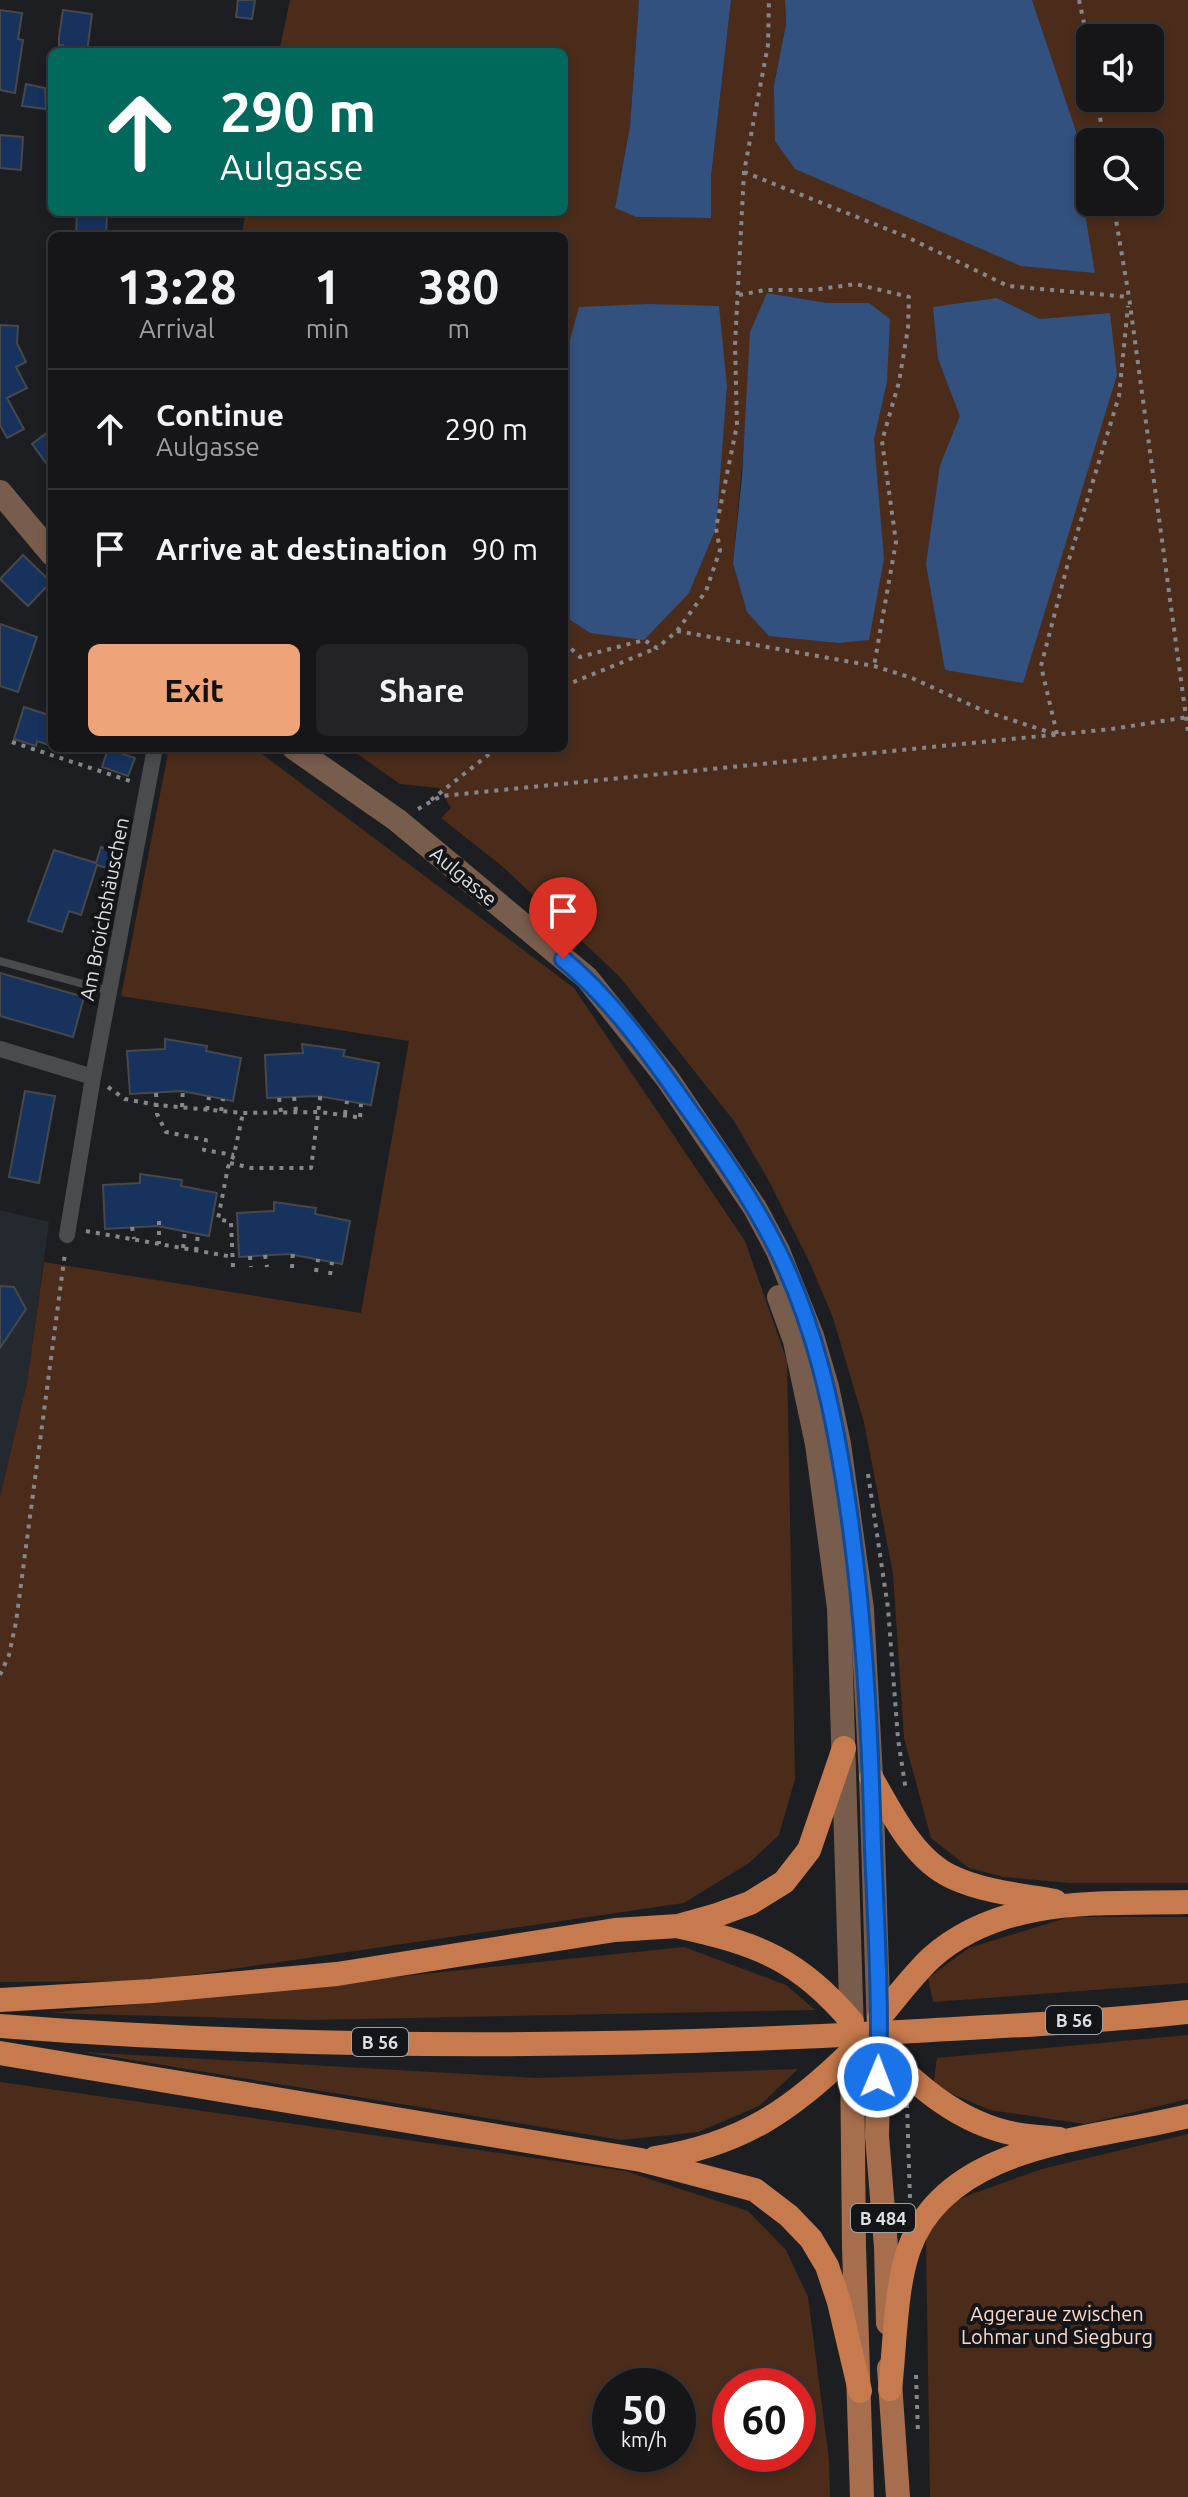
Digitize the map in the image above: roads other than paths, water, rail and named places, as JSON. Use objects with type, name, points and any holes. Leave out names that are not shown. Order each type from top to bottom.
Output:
[{"type":"highway","points":[[0,2000],[152,1991],[337,1974],[601,1932],[678,1926],[750,1903],[784,1882],[809,1850],[844,1748]]},
{"type":"highway","points":[[871,1777],[908,1840],[949,1876],[978,1887],[1073,1904]]},
{"type":"highway","points":[[641,2160],[691,2153],[766,2123],[824,2079],[930,1959],[955,1940],[993,1920],[1073,1904],[1188,1902]]},
{"type":"highway","points":[[678,1926],[731,1938],[778,1958],[825,1990],[919,2088],[945,2106],[980,2123],[1014,2134],[1069,2140]]},
{"type":"highway","name":"B 56","points":[[0,2026],[304,2042],[599,2042],[760,2039],[1188,2012]]},
{"type":"highway","points":[[0,2053],[641,2160],[755,2190],[800,2227],[827,2266],[839,2302],[860,2391]]},
{"type":"highway","points":[[890,2389],[902,2280],[909,2250],[921,2224],[943,2196],[966,2177],[1069,2140],[1188,2116]]},
{"type":"main road","points":[[0,492],[48,549]]},
{"type":"main road","name":"Aulgasse","points":[[300,752],[397,820],[587,978],[657,1064],[732,1175]]},
{"type":"main road","points":[[732,1175],[795,1341],[817,1444],[839,1608],[844,1748],[865,2035]]},
{"type":"main road","points":[[732,1175],[755,1208],[778,1251],[812,1336],[839,1444],[862,1609],[871,1777],[865,2035]]},
{"type":"main road","name":"B 484","points":[[865,2035],[886,2247],[890,2389],[898,2497]]},
{"type":"main road","name":"B 484","points":[[862,2497],[854,2247],[865,2035]]},
{"type":"street","name":"Am Broichshäuschen","points":[[68,1228],[154,752]]},
{"type":"street","points":[[0,1049],[93,1077]]},
{"type":"lane","points":[[0,961],[109,991]]},
{"type":"water","points":[[639,0],[731,0],[711,177],[711,218],[636,217],[615,208],[630,126]]},
{"type":"water","points":[[785,0],[1032,0],[1076,131],[1076,216],[1085,216],[1095,273],[1021,266],[795,169],[775,141],[774,85],[786,24]]},
{"type":"water","points":[[767,293],[828,303],[869,303],[890,319],[887,382],[874,440],[884,559],[869,640],[839,643],[769,636],[747,612],[733,563],[742,476],[750,332]]},
{"type":"water","points":[[997,298],[1040,319],[1110,313],[1117,375],[1023,683],[945,670],[926,564],[940,465],[960,416],[938,359],[933,307]]},
{"type":"water","points":[[649,304],[719,306],[727,387],[716,528],[689,593],[644,640],[590,633],[568,619],[568,355],[579,307]]},
{"type":"park label","name":"Aggeraue zwischen Lohmar und Siegburg","points":[[1057,2324]]}]
